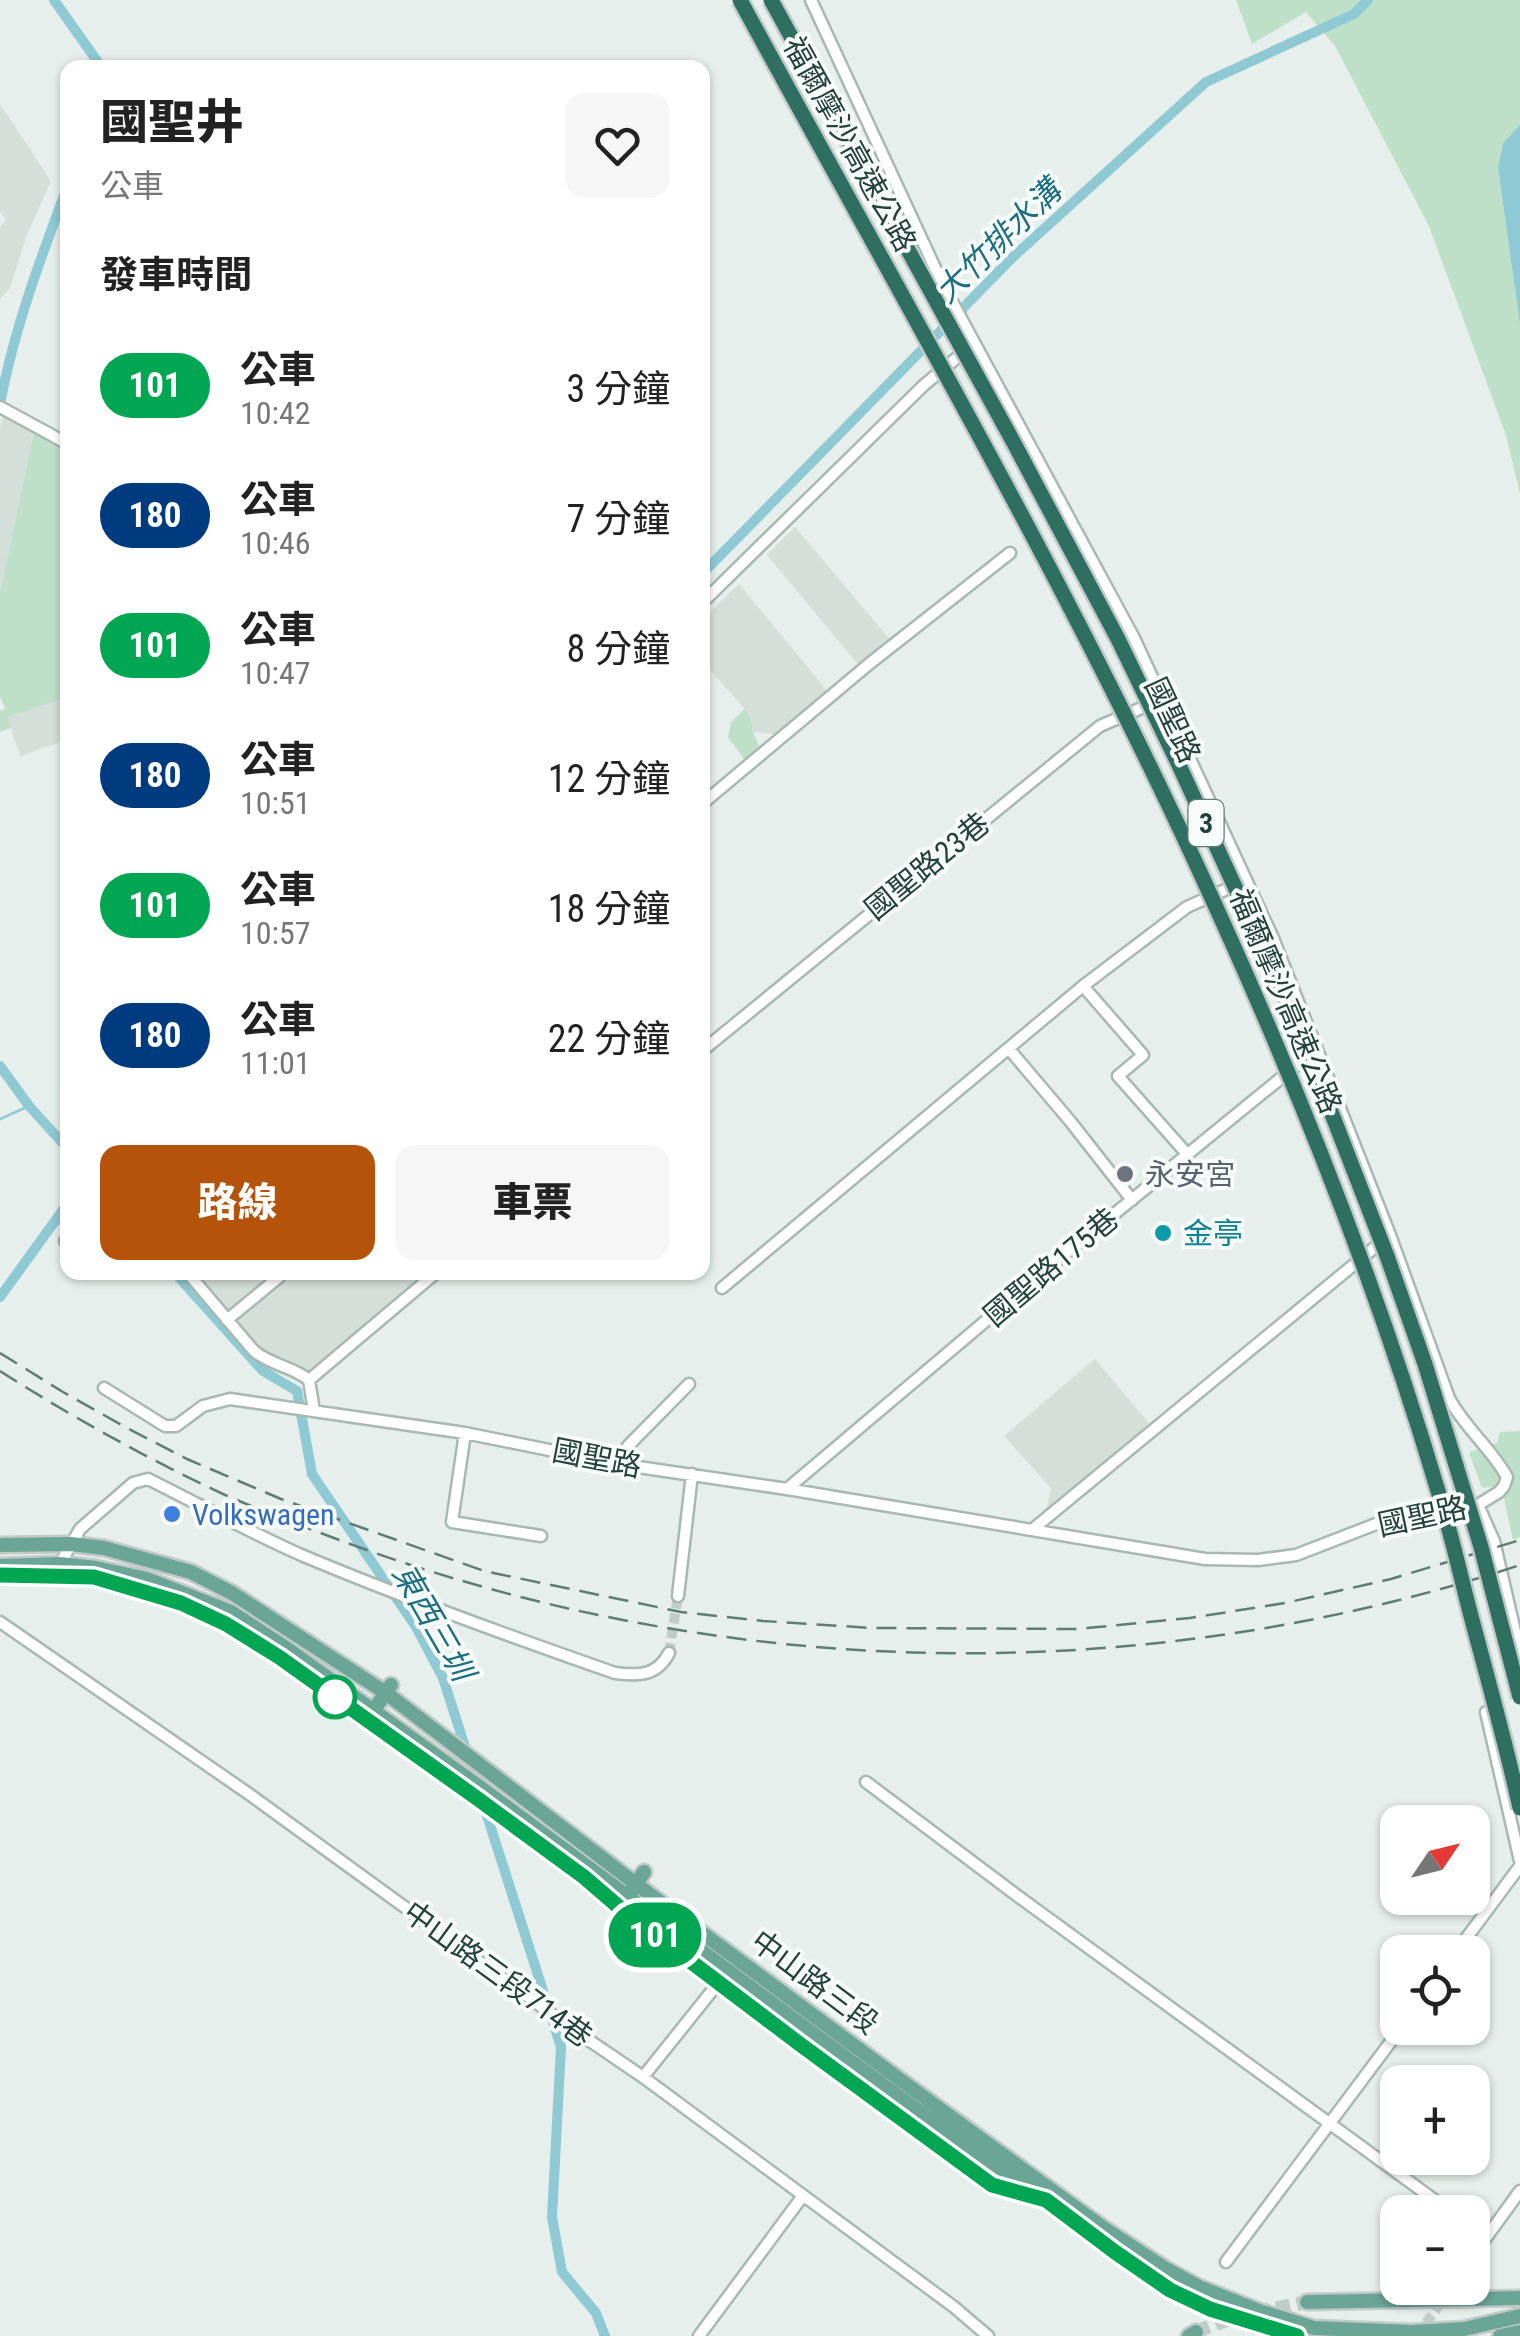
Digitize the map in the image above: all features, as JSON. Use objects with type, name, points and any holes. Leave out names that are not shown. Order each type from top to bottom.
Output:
[{"type":"highway","name":"福爾摩沙高速公路","points":[[740,0],[1055,579],[1182,834],[1263,1013],[1368,1278],[1420,1432],[1520,1808]]},
{"type":"highway","name":"福爾摩沙高速公路","points":[[771,0],[1118,640],[1292,1011],[1425,1364],[1520,1698]]},
{"type":"main road","name":"中山路三段","points":[[0,1545],[70,1544],[118,1552],[191,1572],[232,1593],[388,1689],[632,1890],[910,2105],[1115,2252],[1170,2290],[1210,2309],[1297,2336]]},
{"type":"main road","name":"中山路三段","points":[[0,1566],[96,1568],[147,1580],[230,1612],[286,1648],[370,1716],[924,2088],[1102,2227],[1199,2288],[1314,2328],[1376,2332],[1464,2329],[1520,2316]]},
{"type":"main road","points":[[370,1716],[388,1689]]},
{"type":"main road","points":[[1307,2302],[1520,2298]]},
{"type":"main road","points":[[1500,2336],[1520,2333]]},
{"type":"main road","points":[[1512,2336],[1520,2333]]},
{"type":"street","name":"國聖路","points":[[104,1388],[165,1426],[176,1426],[203,1406],[230,1399],[465,1433],[618,1464],[1205,1559],[1258,1560],[1296,1555],[1376,1524],[1478,1505],[1504,1486],[1507,1476],[1501,1466],[1449,1398],[1318,1048],[1273,938],[1163,698],[942,283],[811,0]]},
{"type":"street","points":[[710,594],[924,385],[973,344]]},
{"type":"street","points":[[0,407],[60,440]]},
{"type":"street","points":[[710,797],[1010,552]]},
{"type":"street","name":"國聖路23巷","points":[[710,1044],[1100,726],[1163,698]]},
{"type":"street","points":[[722,1288],[1083,986],[1187,906],[1246,880]]},
{"type":"street","points":[[1083,986],[1143,1055],[1118,1076],[1187,1154]]},
{"type":"street","name":"國聖路175巷","points":[[787,1489],[1318,1048]]},
{"type":"street","points":[[1009,1049],[1132,1200]]},
{"type":"street","points":[[1032,1529],[1390,1235]]},
{"type":"street","points":[[194,1280],[261,1357],[309,1380],[314,1411]]},
{"type":"street","points":[[227,1320],[275,1280]]},
{"type":"street","points":[[309,1380],[428,1280]]},
{"type":"street","points":[[618,1464],[628,1446],[690,1384]]},
{"type":"street","points":[[465,1433],[452,1522],[541,1536]]},
{"type":"street","points":[[678,1596],[692,1474]]},
{"type":"street","points":[[59,1570],[80,1529],[133,1483],[148,1480],[295,1552],[431,1608],[615,1673],[645,1675],[656,1670],[669,1653]]},
{"type":"street","points":[[1478,1505],[1494,1541],[1520,1654]]},
{"type":"street","name":"中山路三段714巷","points":[[0,1622],[250,1794],[643,2077],[988,2336]]},
{"type":"street","points":[[1468,1935],[1520,1864],[1486,1712]]},
{"type":"street","points":[[866,1782],[1428,2195]]},
{"type":"street","points":[[643,2077],[719,1982]]},
{"type":"street","points":[[1226,2262],[1388,2045]]},
{"type":"street","points":[[1490,2233],[1520,2192]]},
{"type":"street","points":[[698,2336],[802,2196]]},
{"type":"shaded area","points":[[0,104],[51,181],[26,237],[10,288],[0,299],[0,227],[6,220],[0,212]]},
{"type":"shaded area","points":[[2,417],[34,432],[0,592],[0,429]]},
{"type":"shaded area","points":[[795,527],[892,642],[861,668],[767,555]]},
{"type":"shaded area","points":[[739,584],[830,694],[780,734],[753,732],[745,709],[710,670],[710,612]]},
{"type":"shaded area","points":[[60,699],[60,742],[20,756],[7,717]]},
{"type":"shaded area","points":[[194,1280],[430,1280],[312,1378],[256,1354]]},
{"type":"shaded area","points":[[1095,1359],[1154,1429],[1054,1512],[1047,1508],[1051,1488],[1004,1436]]},
{"type":"green space","points":[[1236,0],[1520,0],[1520,125],[1503,143],[1498,168],[1520,324],[1520,494],[1506,435],[1429,226],[1335,46],[1306,12],[1252,44]]},
{"type":"green space","points":[[34,432],[60,447],[60,699],[8,717],[11,728],[0,732],[0,711],[5,709],[0,696],[0,592]]},
{"type":"green space","points":[[745,709],[762,752],[747,763],[728,737],[731,722]]},
{"type":"green space","points":[[1520,1431],[1520,1537],[1513,1540],[1501,1485],[1482,1488],[1469,1452],[1497,1443],[1500,1432]]},
{"type":"water","points":[[1520,125],[1520,324],[1498,168],[1503,143]]},
{"type":"waterway","name":"東西三圳","points":[[54,0],[96,60]]},
{"type":"waterway","name":"大竹排水溝","points":[[710,566],[1013,257],[1206,82],[1354,14],[1368,0]]},
{"type":"waterway","name":"東西三圳","points":[[0,404],[21,321],[60,207]]},
{"type":"waterway","name":"東西三圳","points":[[0,1066],[60,1140]]},
{"type":"waterway","points":[[0,1119],[29,1106]]},
{"type":"waterway","name":"大竹排水溝","points":[[0,1297],[60,1214]]},
{"type":"waterway","name":"東西三圳","points":[[181,1280],[263,1371],[297,1391],[312,1474],[416,1627],[443,1678],[561,2047],[552,2217],[562,2272],[596,2313],[605,2336]]},
{"type":"tunnel","points":[[669,1653],[678,1596]]},
{"type":"tunnel","points":[[1196,2332],[1234,2317],[1307,2302]]},
{"type":"tunnel","points":[[1417,2335],[1439,2305]]},
{"type":"railway","points":[[0,1353],[127,1428],[187,1459],[281,1499],[484,1571],[681,1612],[872,1628],[1077,1629],[1190,1618],[1285,1603],[1391,1579],[1520,1540]]},
{"type":"railway","points":[[0,1371],[166,1466],[237,1500],[334,1538],[478,1585],[625,1620],[774,1643],[924,1653],[1075,1650],[1225,1634],[1374,1606],[1520,1565]]},
{"type":"bus line","name":"101","points":[[0,1575],[94,1577],[181,1603],[226,1624],[279,1657],[478,1799],[992,2185],[1046,2200],[1170,2290],[1210,2309],[1297,2336]]},
{"type":"place","name":"永安宮","points":[[1125,1174]]},
{"type":"place","name":"金亭","points":[[1163,1233]]},
{"type":"place","name":"Volkswagen","points":[[172,1514]]}]
